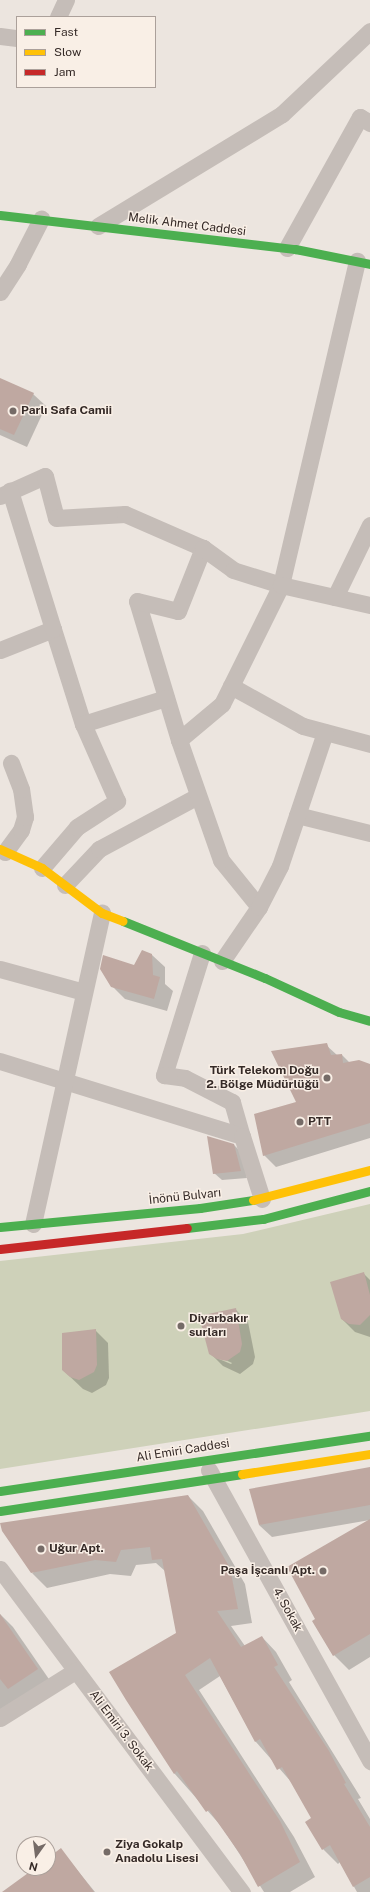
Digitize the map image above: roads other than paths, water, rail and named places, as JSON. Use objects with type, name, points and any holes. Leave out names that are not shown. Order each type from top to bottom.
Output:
[{"type":"main road","name":"Melik Ahmet Caddesi","points":[[0,215],[287,248],[364,262]]},
{"type":"main road","points":[[3,850],[42,868],[102,913],[222,961],[339,1012],[370,1021]]},
{"type":"main road","name":"İnönü Bulvarı","points":[[0,1227],[200,1208],[262,1199],[370,1170]]},
{"type":"main road","points":[[0,1249],[263,1219],[370,1191]]},
{"type":"main road","name":"Ali Emiri Caddesi","points":[[0,1491],[370,1436]]},
{"type":"main road","points":[[0,1511],[370,1454]]},
{"type":"street","points":[[58,16],[66,0]]},
{"type":"street","points":[[98,226],[282,114],[370,31]]},
{"type":"street","points":[[0,36],[16,38]]},
{"type":"street","points":[[287,248],[360,117],[370,123]]},
{"type":"street","points":[[0,292],[18,264],[41,219]]},
{"type":"street","points":[[179,740],[222,704],[281,585],[364,262]]},
{"type":"street","points":[[42,868],[77,827],[117,801],[83,724],[53,630],[5,493],[45,476],[56,518],[125,514],[203,548],[233,570],[281,585],[370,605]]},
{"type":"street","points":[[335,597],[370,525]]},
{"type":"street","points":[[203,548],[178,611],[137,601],[179,740],[221,860],[259,907]]},
{"type":"street","points":[[0,650],[53,630]]},
{"type":"street","points":[[231,686],[303,726],[370,744]]},
{"type":"street","points":[[83,724],[166,698]]},
{"type":"street","points":[[222,961],[259,907],[280,866],[325,732]]},
{"type":"street","points":[[3,850],[21,830],[25,817],[21,789],[11,763]]},
{"type":"street","points":[[65,885],[99,849],[198,796]]},
{"type":"street","points":[[297,815],[370,833]]},
{"type":"street","points":[[33,1224],[63,1082],[102,913]]},
{"type":"street","points":[[202,953],[164,1075],[185,1078],[232,1102],[262,1199]]},
{"type":"street","points":[[0,969],[84,992]]},
{"type":"street","points":[[0,1061],[63,1082],[242,1136]]},
{"type":"street","name":"4. Sokak","points":[[202,1460],[214,1477],[370,1761]]},
{"type":"street","name":"Ali Emiri 3. Sokak","points":[[0,1569],[242,1892]]},
{"type":"street","points":[[0,1718],[75,1671]]},
{"type":"place","name":"Parlı Safa Camii","points":[[13,411]]},
{"type":"place","name":"Türk Telekom Doğu 2. Bölge Müdürlüğü","points":[[327,1078]]},
{"type":"place","name":"PTT","points":[[300,1122]]},
{"type":"place","name":"Diyarbakır surları","points":[[181,1326]]},
{"type":"place","name":"Uğur Apt.","points":[[41,1549]]},
{"type":"place","name":"Paşa İşcanlı Apt.","points":[[323,1571]]},
{"type":"place","name":"Ziya Gokalp Anadolu Lisesi","points":[[107,1852]]}]
